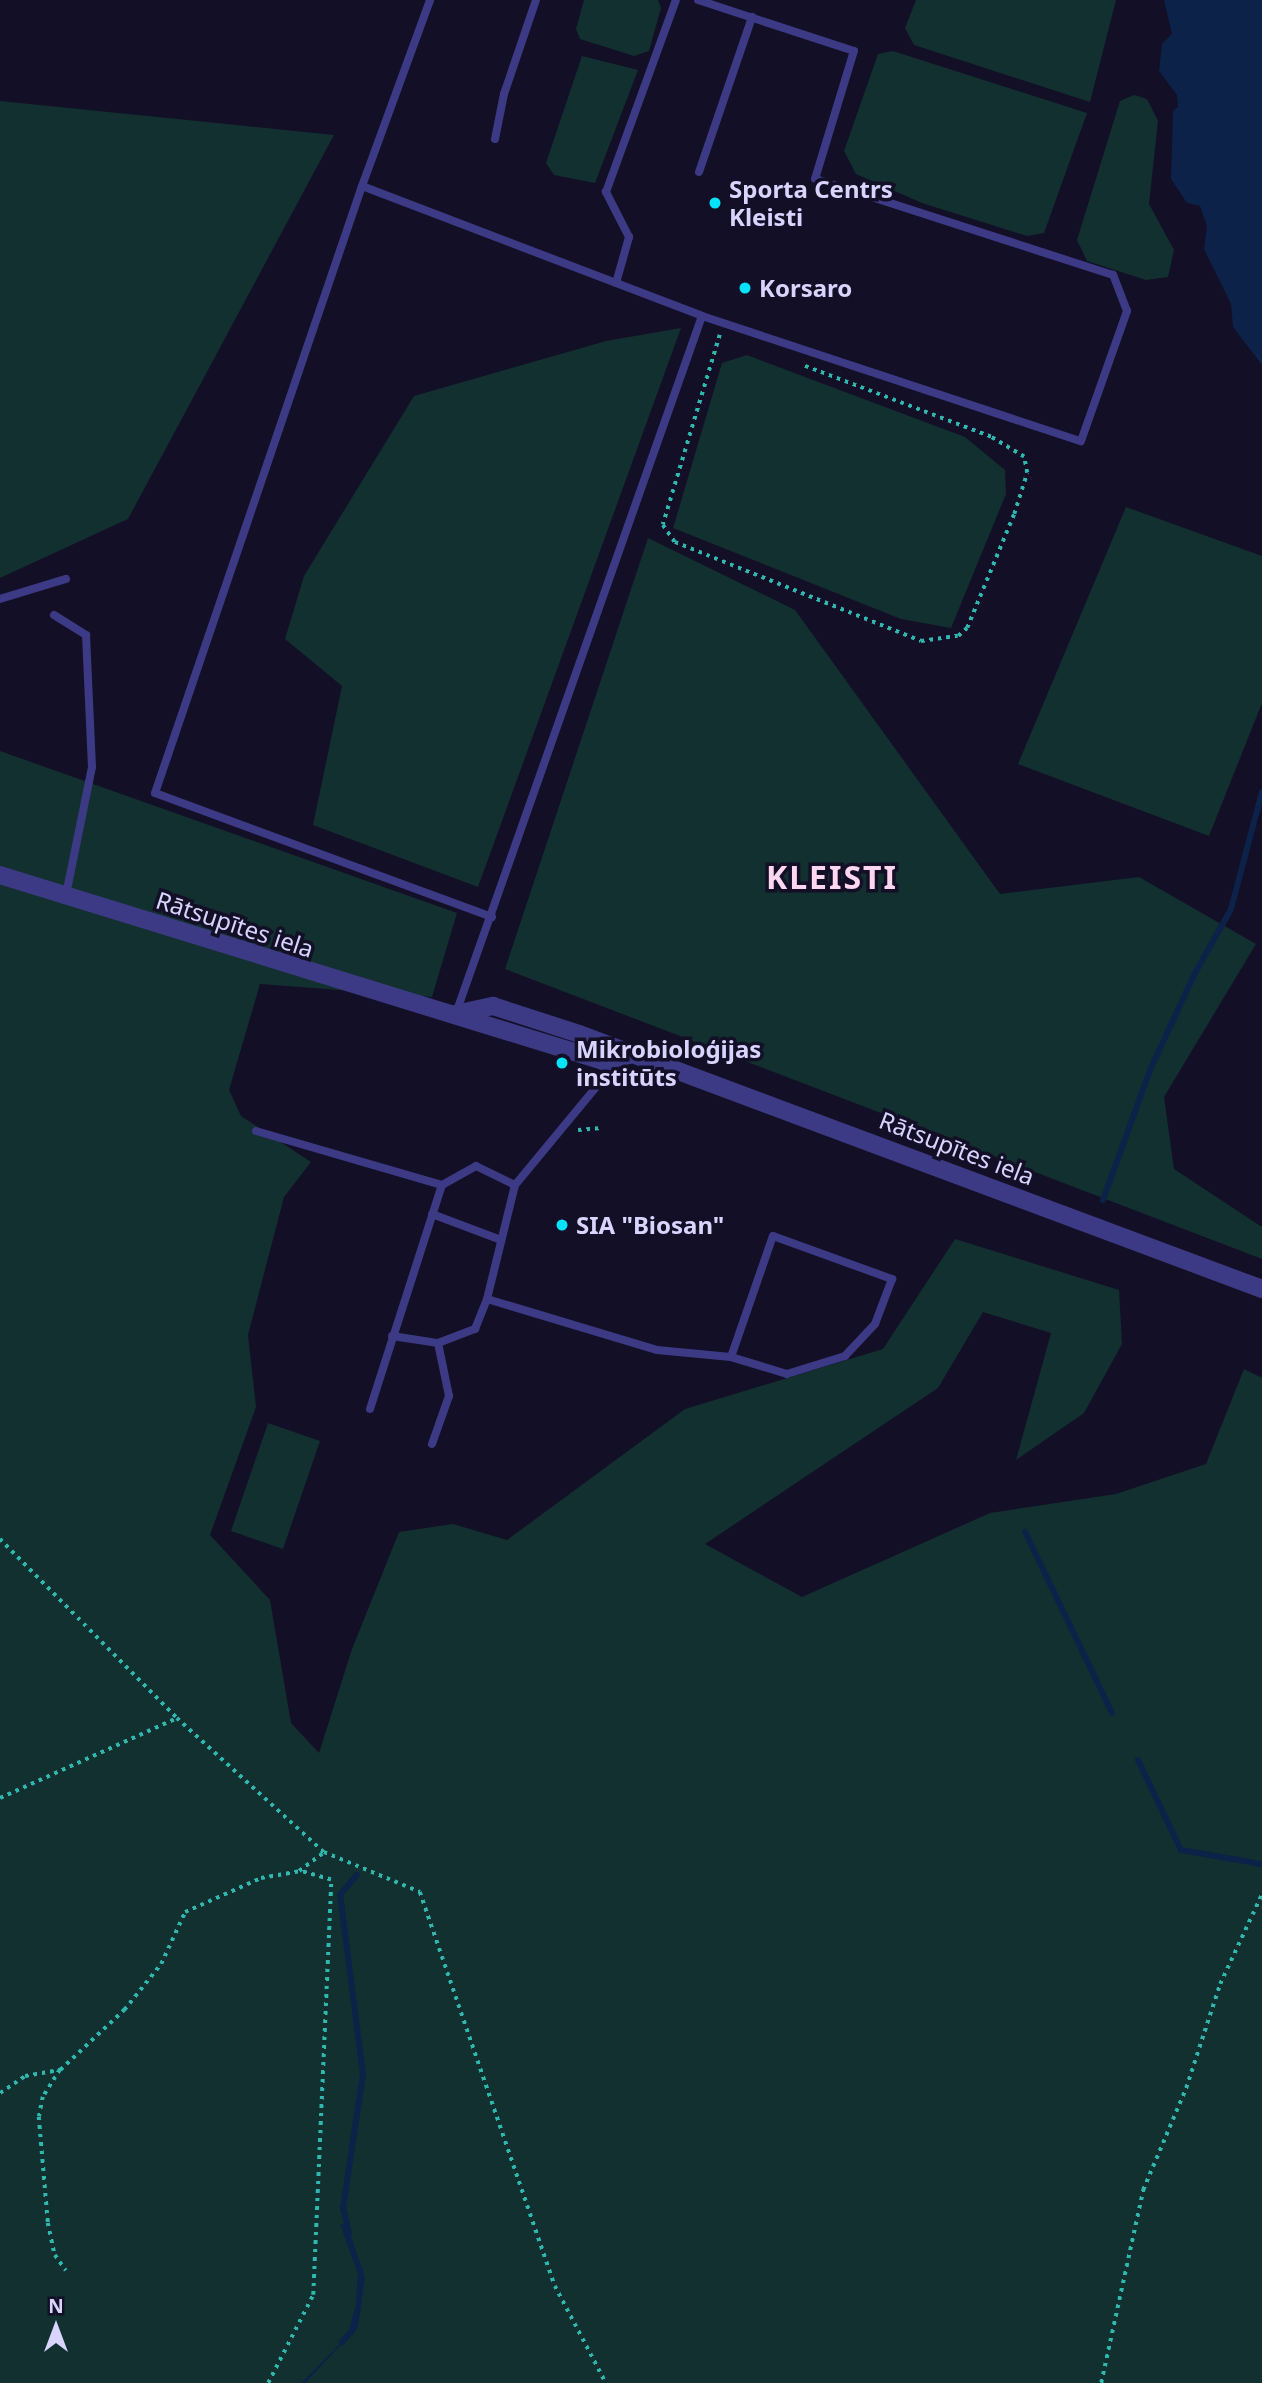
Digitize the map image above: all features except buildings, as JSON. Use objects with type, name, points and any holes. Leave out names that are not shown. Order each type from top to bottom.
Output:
[{"type":"street","name":"Rātsupītes iela","points":[[0,875],[429,1011],[455,1014],[493,1006],[633,1054],[1262,1289]]},
{"type":"lane","points":[[430,0],[362,186],[155,793],[492,916]]},
{"type":"lane","points":[[495,139],[504,94],[537,0]]},
{"type":"lane","points":[[617,283],[629,237],[606,192],[676,0]]},
{"type":"lane","points":[[362,186],[702,316],[1081,441],[1127,311],[1113,275],[815,179],[854,51],[698,0]]},
{"type":"lane","points":[[699,172],[752,17]]},
{"type":"lane","points":[[455,1014],[492,916],[702,316]]},
{"type":"lane","points":[[0,599],[66,579]]},
{"type":"lane","points":[[54,615],[86,635],[92,767],[66,895]]},
{"type":"lane","points":[[391,1336],[438,1343],[475,1329],[487,1299],[498,1239],[515,1185],[606,1071],[633,1054]]},
{"type":"lane","points":[[256,1131],[442,1185]]},
{"type":"lane","points":[[370,1409],[391,1336],[442,1185],[476,1166],[515,1185]]},
{"type":"lane","points":[[432,1214],[498,1239]]},
{"type":"lane","points":[[487,1299],[657,1350],[732,1357],[787,1374],[845,1356],[875,1324],[892,1279],[773,1236],[732,1357]]},
{"type":"lane","points":[[432,1444],[449,1396],[438,1343]]},
{"type":"path","points":[[724,323],[663,525],[675,542],[921,641],[958,636],[967,628],[1014,513],[1027,473],[1024,457],[991,437],[793,362]]},
{"type":"path","points":[[720,337],[732,341]]},
{"type":"path","points":[[0,1539],[177,1718],[324,1852],[420,1892],[555,2286],[606,2383]]},
{"type":"path","points":[[0,1798],[177,1718]]},
{"type":"path","points":[[299,1871],[324,1852]]},
{"type":"path","points":[[66,2271],[55,2255],[48,2224],[39,2117],[43,2097],[60,2070],[124,2010],[161,1964],[185,1912],[261,1878],[299,1871],[331,1880],[313,2295],[268,2383]]},
{"type":"path","points":[[1101,2383],[1143,2190],[1186,2088],[1220,1984],[1262,1894]]},
{"type":"path","points":[[0,2093],[25,2076],[60,2070]]},
{"type":"green space","points":[[584,0],[658,0],[661,8],[649,51],[634,56],[580,39],[576,29]]},
{"type":"green space","points":[[916,0],[1116,0],[1090,102],[914,45],[905,28]]},
{"type":"green space","points":[[893,51],[1087,113],[1044,233],[1027,236],[922,203],[856,174],[844,151],[878,54]]},
{"type":"green space","points":[[582,56],[638,70],[595,183],[554,175],[546,163]]},
{"type":"green space","points":[[1134,95],[1147,99],[1158,121],[1149,204],[1174,250],[1168,277],[1146,280],[1087,261],[1077,240],[1120,101]]},
{"type":"green space","points":[[0,101],[334,135],[128,519],[0,578]]},
{"type":"green space","points":[[681,328],[478,887],[313,825],[342,686],[285,639],[304,576],[414,396],[606,341]]},
{"type":"green space","points":[[747,355],[965,437],[1005,470],[1006,494],[951,628],[901,619],[673,528],[722,363]]},
{"type":"green space","points":[[1126,507],[1262,556],[1262,703],[1209,836],[1018,764]]},
{"type":"green space","points":[[648,538],[795,610],[1000,894],[1139,877],[1256,944],[1164,1097],[1174,1169],[1262,1227],[1262,1259],[505,969]]},
{"type":"green space","points":[[0,751],[457,913],[432,997],[260,984],[229,1090],[241,1116],[311,1162],[284,1197],[248,1335],[256,1407],[210,1535],[270,1600],[291,1723],[319,1753],[352,1649],[399,1532],[453,1524],[507,1540],[685,1409],[883,1349],[955,1239],[1119,1290],[1122,1344],[1084,1413],[1016,1460],[1051,1333],[983,1312],[938,1388],[705,1544],[802,1597],[990,1513],[1116,1494],[1206,1464],[1244,1369],[1262,1378],[1262,2383],[0,2383]]},
{"type":"green space","points":[[268,1423],[320,1441],[283,1549],[231,1531]]},
{"type":"water","points":[[1164,0],[1262,0],[1262,365],[1233,327],[1231,304],[1204,249],[1207,226],[1200,206],[1187,203],[1171,179],[1173,111],[1178,107],[1177,95],[1159,71],[1162,44],[1172,34]]},
{"type":"water","points":[[340,2224],[347,2224],[365,2277],[358,2327],[305,2383],[301,2383],[354,2330],[358,2274]]},
{"type":"waterway","points":[[1103,1200],[1150,1070],[1194,975],[1231,909],[1262,792]]},
{"type":"waterway","points":[[1025,1532],[1112,1713]]},
{"type":"waterway","points":[[1138,1760],[1181,1850],[1262,1864]]},
{"type":"waterway","points":[[349,2233],[343,2208],[363,2074],[340,1895],[357,1875]]},
{"type":"waterway","points":[[342,2342],[352,2331],[357,2312]]},
{"type":"place","name":"Sporta Centrs Kleisti","points":[[715,203]]},
{"type":"place","name":"Korsaro","points":[[745,288]]},
{"type":"place","name":"Mikrobioloģijas institūts","points":[[562,1063]]},
{"type":"place","name":"SIA \"Biosan\"","points":[[562,1225]]},
{"type":"district","name":"KLEISTI","points":[[832,877]]}]
